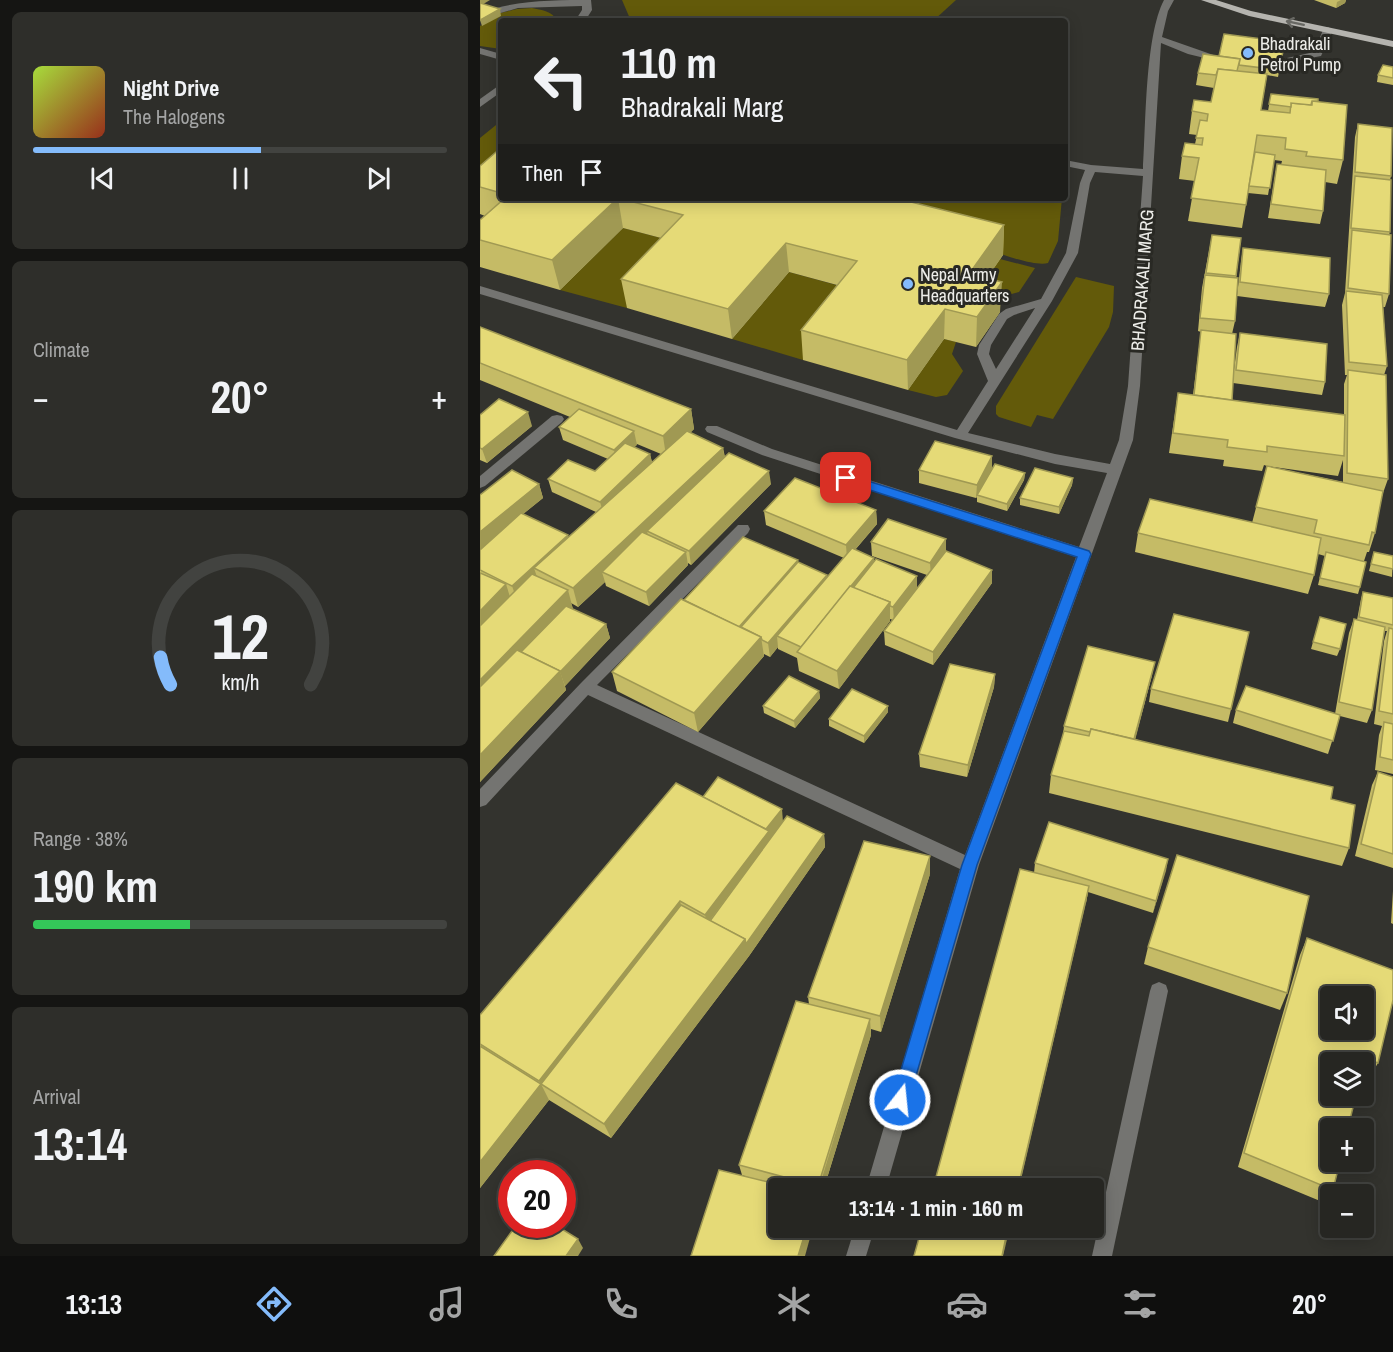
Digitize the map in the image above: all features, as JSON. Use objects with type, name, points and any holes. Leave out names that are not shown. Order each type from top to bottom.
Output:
[{"type":"main road","points":[[1206,0],[1249,13],[1354,36],[1393,42]]},
{"type":"lane","name":"BHADRAKALI MARG","points":[[879,1178],[970,865],[1126,440],[1134,386],[1157,38],[1163,11],[1169,0]]},
{"type":"lane","points":[[480,16],[515,5],[586,1],[587,10],[582,18]]},
{"type":"lane","points":[[1281,62],[1318,54],[1328,30]]},
{"type":"lane","points":[[1157,38],[1191,52],[1217,58]]},
{"type":"lane","points":[[480,51],[498,56]]},
{"type":"lane","points":[[480,104],[498,89]]},
{"type":"lane","points":[[1068,164],[1149,173]]},
{"type":"lane","points":[[960,435],[1046,301],[1071,253],[1085,183],[1091,168]]},
{"type":"lane","points":[[480,290],[960,435],[1054,459],[1116,470]]},
{"type":"lane","points":[[995,382],[982,354],[985,345],[997,326],[1010,312],[1046,301]]},
{"type":"lane","points":[[480,483],[557,418]]},
{"type":"lane","points":[[712,429],[767,452],[1084,554]]},
{"type":"lane","points":[[480,800],[586,687],[743,529]]},
{"type":"lane","points":[[586,687],[970,865]]},
{"type":"lane","points":[[1102,1256],[1159,991]]},
{"type":"lane","points":[[856,1256],[861,1238]]},
{"type":"shaded area","points":[[622,0],[956,0],[936,18],[630,18]]},
{"type":"shaded area","points":[[517,9],[543,10],[555,18],[498,18],[498,49],[480,46],[480,26],[500,16],[496,14]]},
{"type":"shaded area","points":[[498,123],[498,166],[480,181],[480,138]]},
{"type":"shaded area","points":[[876,201],[1062,201],[1058,241],[1048,263],[1034,263],[1013,258]]},
{"type":"shaded area","points":[[623,228],[688,245],[627,308],[560,290]]},
{"type":"shaded area","points":[[1000,259],[1035,268],[1019,292],[997,298],[984,308],[969,304]]},
{"type":"shaded area","points":[[789,272],[858,291],[803,360],[732,339]]},
{"type":"shaded area","points":[[1076,277],[1114,286],[1113,312],[1109,327],[1053,419],[1037,415],[1031,427],[999,417],[996,414],[996,406]]},
{"type":"shaded area","points":[[944,339],[956,342],[952,354],[963,371],[947,395],[936,397],[908,390]]},
{"type":"building","points":[[480,3],[500,9],[480,20]]},
{"type":"building","points":[[1224,34],[1285,42],[1279,70],[1239,65],[1240,59],[1219,56]]},
{"type":"building","points":[[1203,54],[1240,59],[1237,71],[1218,69],[1216,75],[1198,73]]},
{"type":"building","points":[[1383,65],[1393,67],[1393,78],[1378,75]]},
{"type":"building","points":[[1218,69],[1267,74],[1261,110],[1290,113],[1291,103],[1312,105],[1312,101],[1347,105],[1343,160],[1306,156],[1307,152],[1285,149],[1286,138],[1257,135],[1246,205],[1191,198],[1199,158],[1182,156],[1185,143],[1202,145],[1203,138],[1196,138],[1200,120],[1207,121],[1208,114],[1192,111],[1194,100],[1211,102]]},
{"type":"building","points":[[1271,94],[1318,99],[1318,101],[1312,101],[1311,105],[1291,103],[1291,107],[1269,104]]},
{"type":"building","points":[[1358,124],[1392,128],[1391,176],[1355,172]]},
{"type":"building","points":[[496,152],[498,153],[498,192],[480,187],[480,166]]},
{"type":"building","points":[[1255,152],[1275,155],[1270,188],[1249,186]]},
{"type":"building","points":[[1277,164],[1326,170],[1323,211],[1271,204]]},
{"type":"building","points":[[1355,176],[1391,180],[1390,232],[1351,228]]},
{"type":"building","points":[[502,201],[615,201],[552,260],[480,240],[480,220]]},
{"type":"building","points":[[629,201],[907,201],[1004,225],[969,274],[1002,282],[977,317],[945,309],[907,360],[801,330],[857,261],[786,243],[728,309],[621,279],[683,215]]},
{"type":"building","points":[[1352,230],[1391,235],[1389,294],[1348,288]]},
{"type":"building","points":[[1212,235],[1241,238],[1236,276],[1206,273]]},
{"type":"building","points":[[1243,248],[1330,258],[1329,294],[1240,282]]},
{"type":"building","points":[[1205,275],[1238,278],[1235,321],[1200,318]]},
{"type":"building","points":[[1346,291],[1382,295],[1387,366],[1349,362]]},
{"type":"building","points":[[480,327],[691,409],[663,436],[480,363]]},
{"type":"building","points":[[1201,330],[1236,334],[1232,400],[1194,395]]},
{"type":"building","points":[[1240,333],[1327,344],[1325,382],[1236,370]]},
{"type":"building","points":[[1348,370],[1386,375],[1388,479],[1347,473]]},
{"type":"building","points":[[1178,393],[1345,415],[1344,456],[1267,446],[1267,452],[1227,447],[1228,440],[1173,433]]},
{"type":"building","points":[[499,399],[528,412],[482,449],[480,448],[480,415]]},
{"type":"building","points":[[579,409],[634,431],[614,450],[559,427]]},
{"type":"building","points":[[687,431],[723,448],[573,588],[534,568]]},
{"type":"building","points":[[935,441],[992,456],[977,485],[919,470]]},
{"type":"building","points":[[625,443],[650,454],[600,502],[548,479],[568,460],[595,471]]},
{"type":"building","points":[[729,453],[769,471],[689,551],[647,531]]},
{"type":"building","points":[[995,464],[1025,473],[1007,504],[977,495]]},
{"type":"building","points":[[1267,466],[1383,491],[1375,533],[1372,532],[1369,545],[1314,533],[1317,520],[1256,507]]},
{"type":"building","points":[[1035,468],[1073,478],[1059,507],[1020,498]]},
{"type":"building","points":[[512,470],[539,484],[480,532],[480,495]]},
{"type":"building","points":[[795,478],[876,510],[846,545],[764,511]]},
{"type":"building","points":[[1150,499],[1321,538],[1314,575],[1138,533]]},
{"type":"building","points":[[521,513],[568,535],[512,586],[480,570],[480,550]]},
{"type":"building","points":[[888,519],[946,539],[930,563],[871,542]]},
{"type":"building","points":[[642,532],[686,552],[646,592],[602,572]]},
{"type":"building","points":[[743,537],[798,560],[739,627],[684,600]]},
{"type":"building","points":[[852,548],[874,558],[801,647],[777,636]]},
{"type":"building","points":[[946,551],[992,570],[933,652],[884,631]]},
{"type":"building","points":[[1326,552],[1366,562],[1360,587],[1320,578]]},
{"type":"building","points":[[1374,552],[1393,556],[1393,569],[1371,564]]},
{"type":"building","points":[[876,559],[917,576],[893,607],[890,606],[890,602],[853,588]]},
{"type":"building","points":[[798,562],[827,575],[768,643],[741,627]]},
{"type":"building","points":[[480,573],[506,584],[480,611]]},
{"type":"building","points":[[532,574],[568,590],[480,680],[480,626]]},
{"type":"building","points":[[850,586],[890,602],[837,671],[797,652]]},
{"type":"building","points":[[1363,592],[1393,598],[1393,625],[1359,617]]},
{"type":"building","points":[[681,599],[761,637],[694,713],[612,672]]},
{"type":"building","points":[[566,606],[606,624],[560,672],[521,652]]},
{"type":"building","points":[[1174,614],[1249,632],[1231,709],[1151,689]]},
{"type":"building","points":[[1320,617],[1346,624],[1340,649],[1313,642]]},
{"type":"building","points":[[1354,619],[1385,627],[1372,710],[1339,702]]},
{"type":"building","points":[[1389,628],[1393,629],[1393,714],[1379,711]]},
{"type":"building","points":[[1088,646],[1155,662],[1134,739],[1091,729],[1090,732],[1064,726]]},
{"type":"building","points":[[517,650],[560,671],[480,755],[480,687]]},
{"type":"building","points":[[950,664],[995,674],[968,765],[919,754]]},
{"type":"building","points":[[789,676],[819,691],[794,721],[763,706]]},
{"type":"building","points":[[1246,686],[1340,715],[1333,741],[1236,710]]},
{"type":"building","points":[[852,689],[888,706],[864,736],[829,719]]},
{"type":"building","points":[[1384,722],[1393,724],[1393,760],[1380,757]]},
{"type":"building","points":[[1091,729],[1333,787],[1331,799],[1355,805],[1349,848],[1051,775],[1064,731],[1089,736]]},
{"type":"building","points":[[1378,772],[1393,777],[1393,854],[1361,844]]},
{"type":"building","points":[[718,777],[782,809],[766,829],[703,797]]},
{"type":"building","points":[[676,783],[769,831],[705,915],[680,901],[539,1081],[480,1044],[480,1015]]},
{"type":"building","points":[[787,816],[824,834],[746,944],[745,939],[710,921]]},
{"type":"building","points":[[1049,822],[1168,859],[1156,901],[1035,863]]},
{"type":"building","points":[[864,841],[930,856],[880,1016],[808,997]]},
{"type":"building","points":[[1177,855],[1309,896],[1287,993],[1148,947]]},
{"type":"building","points":[[1020,869],[1089,886],[1020,1178],[936,1178]]},
{"type":"building","points":[[681,905],[745,939],[604,1124],[541,1084]]},
{"type":"building","points":[[1307,938],[1393,970],[1393,1000],[1378,1063],[1374,1061],[1374,1052],[1320,1052],[1320,1106],[1353,1106],[1350,1118],[1320,1118],[1320,1172],[1337,1172],[1334,1184],[1320,1185],[1244,1153]]},
{"type":"building","points":[[796,1001],[870,1019],[820,1178],[788,1178],[739,1165]]},
{"type":"building","points":[[480,1046],[541,1084],[480,1162]]},
{"type":"building","points":[[719,1170],[768,1182],[768,1238],[804,1238],[798,1256],[691,1256]]},
{"type":"building","points":[[507,1238],[578,1239],[566,1256],[494,1256]]},
{"type":"building","points":[[919,1238],[1006,1238],[1002,1256],[914,1256]]},
{"type":"place","name":"Bhadrakali Petrol Pump","points":[[1248,53]]},
{"type":"place","name":"Nepal Army Headquarters","points":[[908,284]]},
{"type":"route","points":[[846,478],[1084,554],[970,865],[900,1100]]}]
